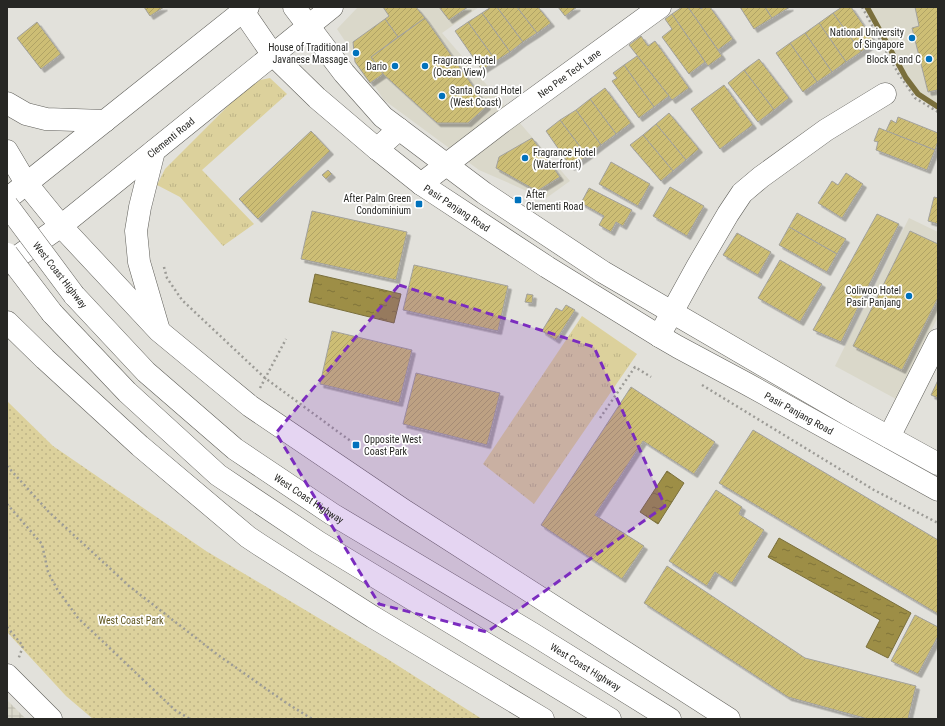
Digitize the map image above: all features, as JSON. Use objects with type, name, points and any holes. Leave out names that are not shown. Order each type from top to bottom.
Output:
[{"type":"main road","points":[[294,7],[344,73],[383,118],[484,193],[603,272],[846,414],[938,464]]},
{"type":"main road","name":"Clementi Road","points":[[7,264],[61,226],[332,7]]},
{"type":"main road","name":"Neo Pee Teck Lane","points":[[421,184],[502,122],[660,7]]},
{"type":"main road","points":[[7,199],[243,9]]},
{"type":"main road","name":"Pasir Panjang Road","points":[[243,9],[274,55],[317,98],[421,184],[550,268],[659,336],[938,490]]},
{"type":"main road","points":[[659,336],[728,214],[742,193],[761,177],[826,130],[885,94]]},
{"type":"main road","points":[[7,103],[26,114],[46,119],[105,121]]},
{"type":"main road","points":[[377,149],[399,130]]},
{"type":"main road","points":[[7,151],[26,184],[61,226],[159,331],[250,406],[405,511],[729,719]]},
{"type":"main road","points":[[154,151],[140,207],[136,230],[139,262],[159,331]]},
{"type":"main road","name":"West Coast Highway","points":[[7,205],[74,295],[146,372],[235,449],[332,514],[533,634],[670,719]]},
{"type":"main road","points":[[7,254],[52,313],[127,392],[218,475],[318,542],[610,719]]},
{"type":"main road","points":[[7,322],[140,446],[248,537],[373,616],[543,719]]},
{"type":"main road","points":[[889,437],[938,340]]},
{"type":"main road","points":[[7,345],[21,349],[52,365]]},
{"type":"main road","points":[[8,677],[51,719]]},
{"type":"path","points":[[862,7],[898,73],[915,98],[938,112]]},
{"type":"path","points":[[163,265],[167,278],[182,300],[265,378],[356,445]]},
{"type":"path","points":[[265,378],[286,339]]},
{"type":"path","points":[[600,418],[635,367],[651,377]]},
{"type":"path","points":[[698,383],[874,490],[938,523]]},
{"type":"path","points":[[7,466],[49,512],[129,586],[218,655],[312,719]]},
{"type":"path","points":[[7,504],[42,544],[48,572],[57,589],[78,618],[175,710],[190,719]]},
{"type":"path","points":[[7,627],[23,646],[8,677]]},
{"type":"highlighted area","points":[[399,285],[594,347],[665,506],[487,632],[379,604],[276,433]]},
{"type":"shaded area","points":[[358,7],[479,7],[442,33],[570,181],[545,199],[479,170],[384,100],[337,29]]},
{"type":"shaded area","name":"National University of Singapore","points":[[868,7],[938,7],[938,105],[919,93],[907,77]]},
{"type":"shaded area","points":[[909,218],[938,232],[938,317],[896,399],[835,366]]},
{"type":"shaded area","points":[[7,700],[26,719],[7,719]]},
{"type":"green space","points":[[270,78],[287,94],[202,170],[254,224],[223,246],[180,197],[157,185],[165,169],[245,89],[260,80]]},
{"type":"green space","points":[[582,316],[637,354],[534,504],[483,464]]},
{"type":"green space","name":"West Coast Park","points":[[7,401],[53,446],[206,551],[389,660],[482,719],[93,719],[66,696],[7,632]]},
{"type":"water","points":[[315,274],[401,294],[394,323],[309,302]]},
{"type":"water","points":[[667,471],[684,483],[658,524],[640,512]]},
{"type":"water","points":[[779,538],[911,613],[888,658],[866,647],[880,620],[768,557]]},
{"type":"building","points":[[144,7],[164,7],[150,16]]},
{"type":"building","points":[[383,7],[416,7],[425,18],[398,37],[385,19],[389,16]]},
{"type":"building","points":[[439,7],[468,7],[449,20]]},
{"type":"building","points":[[491,7],[497,7],[523,42],[510,52],[482,13]]},
{"type":"building","points":[[497,7],[517,7],[537,33],[523,42]]},
{"type":"building","points":[[517,7],[538,7],[551,23],[537,33]]},
{"type":"building","points":[[558,7],[577,7],[565,16]]},
{"type":"building","points":[[682,7],[688,7],[722,56],[708,66],[672,14]]},
{"type":"building","points":[[688,7],[699,7],[701,9],[704,7],[710,7],[733,39],[718,50]]},
{"type":"building","points":[[740,7],[765,7],[772,18],[754,29]]},
{"type":"building","points":[[765,7],[790,7],[772,18]]},
{"type":"building","points":[[842,7],[851,7],[875,42],[861,52],[833,13]]},
{"type":"building","name":"Block B and C","points":[[915,7],[938,7],[938,90],[928,92],[912,28],[919,26]]},
{"type":"building","points":[[482,13],[510,52],[496,61],[468,22]]},
{"type":"building","points":[[833,13],[861,52],[846,62],[819,23]]},
{"type":"building","points":[[672,14],[705,62],[689,74],[662,37],[672,29],[665,19]]},
{"type":"building","points":[[425,18],[487,106],[468,123],[437,123],[383,74],[371,57]]},
{"type":"building","points":[[385,19],[398,37],[371,57],[383,74],[370,83],[355,62],[353,42]]},
{"type":"building","points":[[37,22],[61,54],[41,69],[17,38]]},
{"type":"building","points":[[468,22],[496,61],[482,70],[455,31]]},
{"type":"building","points":[[819,23],[846,62],[832,72],[805,33]]},
{"type":"building","points":[[805,33],[832,72],[817,82],[790,43]]},
{"type":"building","points":[[641,36],[648,46],[655,41],[689,88],[672,100],[629,45]]},
{"type":"building","points":[[790,43],[817,82],[803,92],[776,53]]},
{"type":"building","points":[[637,56],[669,96],[654,107],[624,65]]},
{"type":"building","points":[[759,59],[789,98],[774,110],[744,70]]},
{"type":"building","points":[[624,65],[654,107],[639,118],[612,81],[617,78],[613,73]]},
{"type":"building","points":[[744,70],[774,110],[758,122],[728,83]]},
{"type":"building","points":[[724,85],[753,125],[720,149],[691,109]]},
{"type":"building","points":[[605,88],[631,123],[616,134],[590,99]]},
{"type":"building","points":[[590,99],[616,134],[601,145],[576,110]]},
{"type":"building","points":[[576,110],[601,145],[587,156],[560,120]]},
{"type":"building","points":[[669,113],[699,149],[686,160],[656,124]]},
{"type":"building","points":[[898,117],[938,133],[938,141],[935,150],[886,131],[891,120],[896,123]]},
{"type":"building","points":[[560,120],[587,156],[571,167],[546,131]]},
{"type":"building","points":[[656,124],[686,160],[673,171],[643,135]]},
{"type":"building","points":[[879,128],[935,150],[927,170],[876,150],[878,142],[874,141]]},
{"type":"building","points":[[311,131],[330,151],[258,219],[239,199]]},
{"type":"building","points":[[643,135],[673,171],[661,181],[630,145]]},
{"type":"building","points":[[532,138],[560,177],[537,191],[496,168],[499,157]]},
{"type":"building","points":[[611,162],[650,184],[638,206],[599,184]]},
{"type":"building","points":[[328,170],[332,174],[326,179],[322,175]]},
{"type":"building","points":[[846,173],[863,184],[842,218],[818,203],[832,181],[838,185]]},
{"type":"building","points":[[670,187],[704,206],[687,236],[653,216]]},
{"type":"building","points":[[589,188],[632,210],[623,226],[616,222],[611,232],[599,225],[604,216],[581,203]]},
{"type":"building","points":[[934,197],[938,198],[938,224],[928,221]]},
{"type":"building","points":[[312,211],[407,232],[396,280],[301,259]]},
{"type":"building","points":[[797,213],[846,239],[837,254],[789,227]]},
{"type":"building","points":[[877,214],[899,224],[841,342],[813,330]]},
{"type":"building","points":[[789,227],[837,254],[827,272],[779,245]]},
{"type":"building","points":[[910,231],[938,244],[938,298],[902,370],[853,346]]},
{"type":"building","points":[[737,233],[771,252],[758,275],[723,255]]},
{"type":"building","points":[[780,260],[822,284],[800,322],[758,298]]},
{"type":"building","points":[[414,265],[508,286],[498,331],[403,310]]},
{"type":"building","points":[[527,294],[533,295],[532,303],[525,302]]},
{"type":"building","points":[[566,305],[575,310],[556,340],[542,331],[556,308],[562,311]]},
{"type":"building","points":[[332,331],[412,350],[399,403],[320,384]]},
{"type":"building","points":[[416,373],[500,393],[487,445],[403,424]]},
{"type":"building","points":[[938,380],[938,398],[931,395]]},
{"type":"building","points":[[631,387],[715,442],[694,474],[643,441],[595,515],[644,546],[622,579],[541,525]]},
{"type":"building","points":[[753,430],[938,540],[938,614],[719,483]]},
{"type":"building","points":[[716,490],[742,507],[739,514],[764,530],[732,583],[715,572],[707,586],[669,561]]},
{"type":"building","points":[[667,566],[805,658],[916,686],[908,719],[868,719],[788,697],[644,603]]},
{"type":"building","points":[[915,615],[938,627],[938,636],[918,674],[891,661]]},
{"type":"waterway","points":[[867,7],[906,78],[918,94],[938,107]]},
{"type":"place","name":"National University of Singapore","points":[[912,38]]},
{"type":"place","name":"House of Traditional Javanese Massage","points":[[356,53]]},
{"type":"place","name":"Block B and C","points":[[929,59]]},
{"type":"place","name":"Dario","points":[[395,66]]},
{"type":"place","name":"Fragrance Hotel (Ocean View)","points":[[425,66]]},
{"type":"place","name":"Santa Grand Hotel (West Coast)","points":[[442,96]]},
{"type":"place","name":"Fragrance Hotel (Waterfront)","points":[[525,158]]},
{"type":"place","name":"After Clementi Road","points":[[518,200]]},
{"type":"place","name":"After Palm Green Condominium","points":[[419,204]]},
{"type":"place","name":"Coliwoo Hotel Pasir Panjang","points":[[909,296]]},
{"type":"place","name":"Opposite West Coast Park","points":[[356,445]]}]
